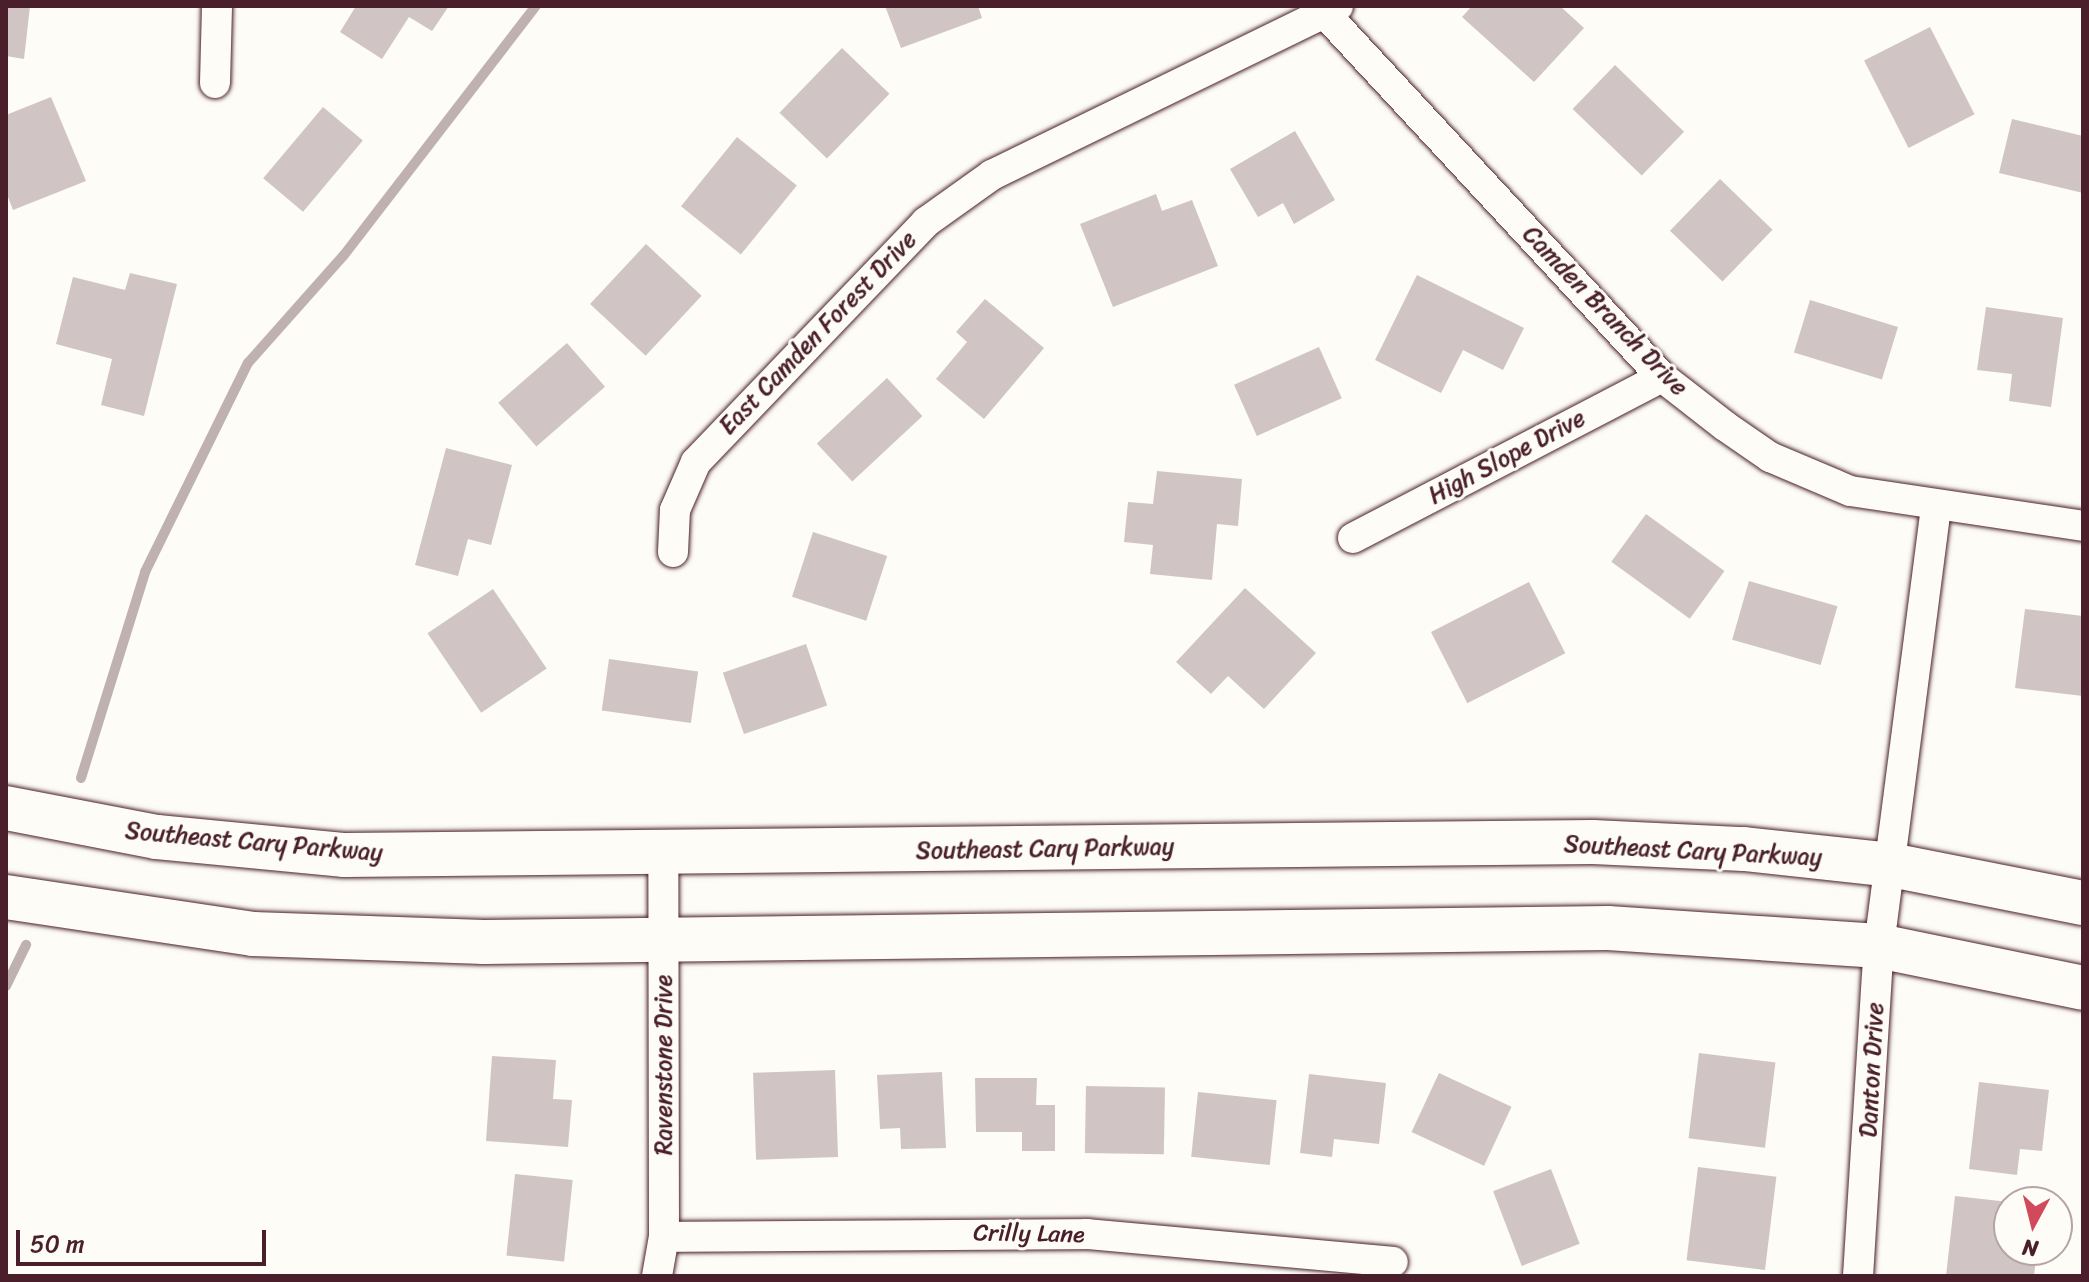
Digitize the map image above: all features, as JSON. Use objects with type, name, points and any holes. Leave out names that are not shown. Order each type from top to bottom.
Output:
[{"type":"main road","name":"Southeast Cary Parkway","points":[[6,808],[157,837],[345,855],[1593,842],[1891,865],[2083,903]]},
{"type":"main road","points":[[6,897],[253,934],[664,941],[1608,928],[1879,946],[2083,988]]},
{"type":"street","points":[[215,83],[217,6]]},
{"type":"street","name":"Camden Branch Drive","points":[[1328,9],[1662,377],[1770,457],[1850,491],[1936,509],[2083,526]]},
{"type":"street","name":"East Camden Forest Drive","points":[[673,552],[675,510],[696,462],[926,222],[992,175],[1328,9]]},
{"type":"street","name":"High Slope Drive","points":[[1353,538],[1662,377]]},
{"type":"street","points":[[1891,865],[1936,509]]},
{"type":"street","name":"Ravenstone Drive","points":[[657,1276],[664,1237],[663,853]]},
{"type":"street","name":"Danton Drive","points":[[1858,1276],[1879,946],[1891,865]]},
{"type":"street","name":"Crilly Lane","points":[[664,1237],[1087,1234],[1393,1262]]},
{"type":"building","points":[[6,6],[30,6],[24,59],[6,56]]},
{"type":"building","points":[[356,6],[449,6],[432,31],[409,17],[382,59],[340,32]]},
{"type":"building","points":[[885,6],[978,6],[982,18],[901,48]]},
{"type":"building","points":[[1472,6],[1560,6],[1584,28],[1534,82],[1462,17]]},
{"type":"building","points":[[1930,27],[1974,114],[1909,148],[1864,61]]},
{"type":"building","points":[[842,48],[889,94],[827,159],[779,113]]},
{"type":"building","points":[[1615,65],[1684,132],[1642,176],[1573,109]]},
{"type":"building","points":[[51,97],[86,181],[13,210],[6,192],[6,115]]},
{"type":"building","points":[[323,107],[363,140],[303,212],[263,178]]},
{"type":"building","points":[[2012,119],[2083,136],[2083,193],[1999,173]]},
{"type":"building","points":[[1295,131],[1335,200],[1294,224],[1283,203],[1258,217],[1230,169]]},
{"type":"building","points":[[737,137],[797,185],[741,255],[681,206]]},
{"type":"building","points":[[1720,179],[1773,230],[1722,282],[1670,231]]},
{"type":"building","points":[[1156,194],[1162,211],[1192,200],[1218,266],[1113,307],[1080,224]]},
{"type":"building","points":[[646,244],[702,296],[646,356],[590,304]]},
{"type":"building","points":[[130,273],[177,284],[144,416],[101,405],[112,359],[56,344],[73,277],[125,290]]},
{"type":"building","points":[[1417,275],[1524,328],[1503,370],[1463,350],[1441,393],[1375,360]]},
{"type":"building","points":[[985,299],[1044,348],[984,419],[936,379],[967,342],[956,332]]},
{"type":"building","points":[[1810,300],[1898,327],[1882,379],[1794,353]]},
{"type":"building","points":[[1986,307],[2063,318],[2051,407],[2009,401],[2012,374],[1977,370]]},
{"type":"building","points":[[567,343],[605,387],[536,446],[498,403]]},
{"type":"building","points":[[1319,347],[1342,398],[1257,436],[1234,385]]},
{"type":"building","points":[[887,378],[922,416],[852,482],[817,443]]},
{"type":"building","points":[[446,448],[512,465],[491,545],[468,539],[458,576],[415,565]]},
{"type":"building","points":[[1157,471],[1242,479],[1238,526],[1217,524],[1212,580],[1150,574],[1153,545],[1124,542],[1128,502],[1153,504]]},
{"type":"building","points":[[1646,514],[1724,571],[1690,619],[1611,562]]},
{"type":"building","points":[[813,532],[887,556],[866,621],[792,597]]},
{"type":"building","points":[[1749,581],[1837,606],[1821,665],[1732,640]]},
{"type":"building","points":[[1529,582],[1565,653],[1467,703],[1431,632]]},
{"type":"building","points":[[1245,588],[1316,653],[1264,709],[1228,676],[1211,694],[1176,662]]},
{"type":"building","points":[[493,589],[547,669],[481,713],[428,633]]},
{"type":"building","points":[[2025,609],[2083,616],[2083,696],[2015,688]]},
{"type":"building","points":[[806,644],[827,705],[744,734],[723,673]]},
{"type":"building","points":[[609,659],[698,672],[691,723],[602,710]]},
{"type":"building","points":[[1699,1053],[1775,1062],[1765,1148],[1689,1138]]},
{"type":"building","points":[[492,1056],[556,1060],[553,1099],[572,1100],[568,1147],[486,1141]]},
{"type":"building","points":[[835,1070],[838,1157],[756,1160],[753,1073]]},
{"type":"building","points":[[942,1072],[946,1148],[901,1149],[900,1128],[880,1129],[877,1075]]},
{"type":"building","points":[[1439,1073],[1512,1107],[1484,1166],[1412,1132]]},
{"type":"building","points":[[1309,1074],[1386,1083],[1379,1144],[1334,1139],[1332,1157],[1300,1153]]},
{"type":"building","points":[[975,1078],[1037,1078],[1036,1105],[1055,1105],[1055,1151],[1022,1151],[1022,1132],[976,1132]]},
{"type":"building","points":[[1979,1082],[2049,1090],[2042,1151],[2020,1149],[2017,1175],[1969,1169]]},
{"type":"building","points":[[1086,1086],[1165,1087],[1164,1154],[1085,1153]]},
{"type":"building","points":[[1198,1092],[1277,1100],[1270,1165],[1191,1157]]},
{"type":"building","points":[[1698,1167],[1776,1177],[1765,1270],[1687,1260]]},
{"type":"building","points":[[1551,1169],[1580,1244],[1522,1266],[1493,1191]]},
{"type":"building","points":[[515,1174],[573,1180],[564,1262],[506,1256]]},
{"type":"building","points":[[1955,1196],[1993,1200],[1993,1266],[2035,1266],[2034,1276],[1946,1276]]},
{"type":"waterway","points":[[81,778],[145,572],[248,363],[344,255],[536,6]]},
{"type":"waterway","points":[[6,986],[26,945]]}]
